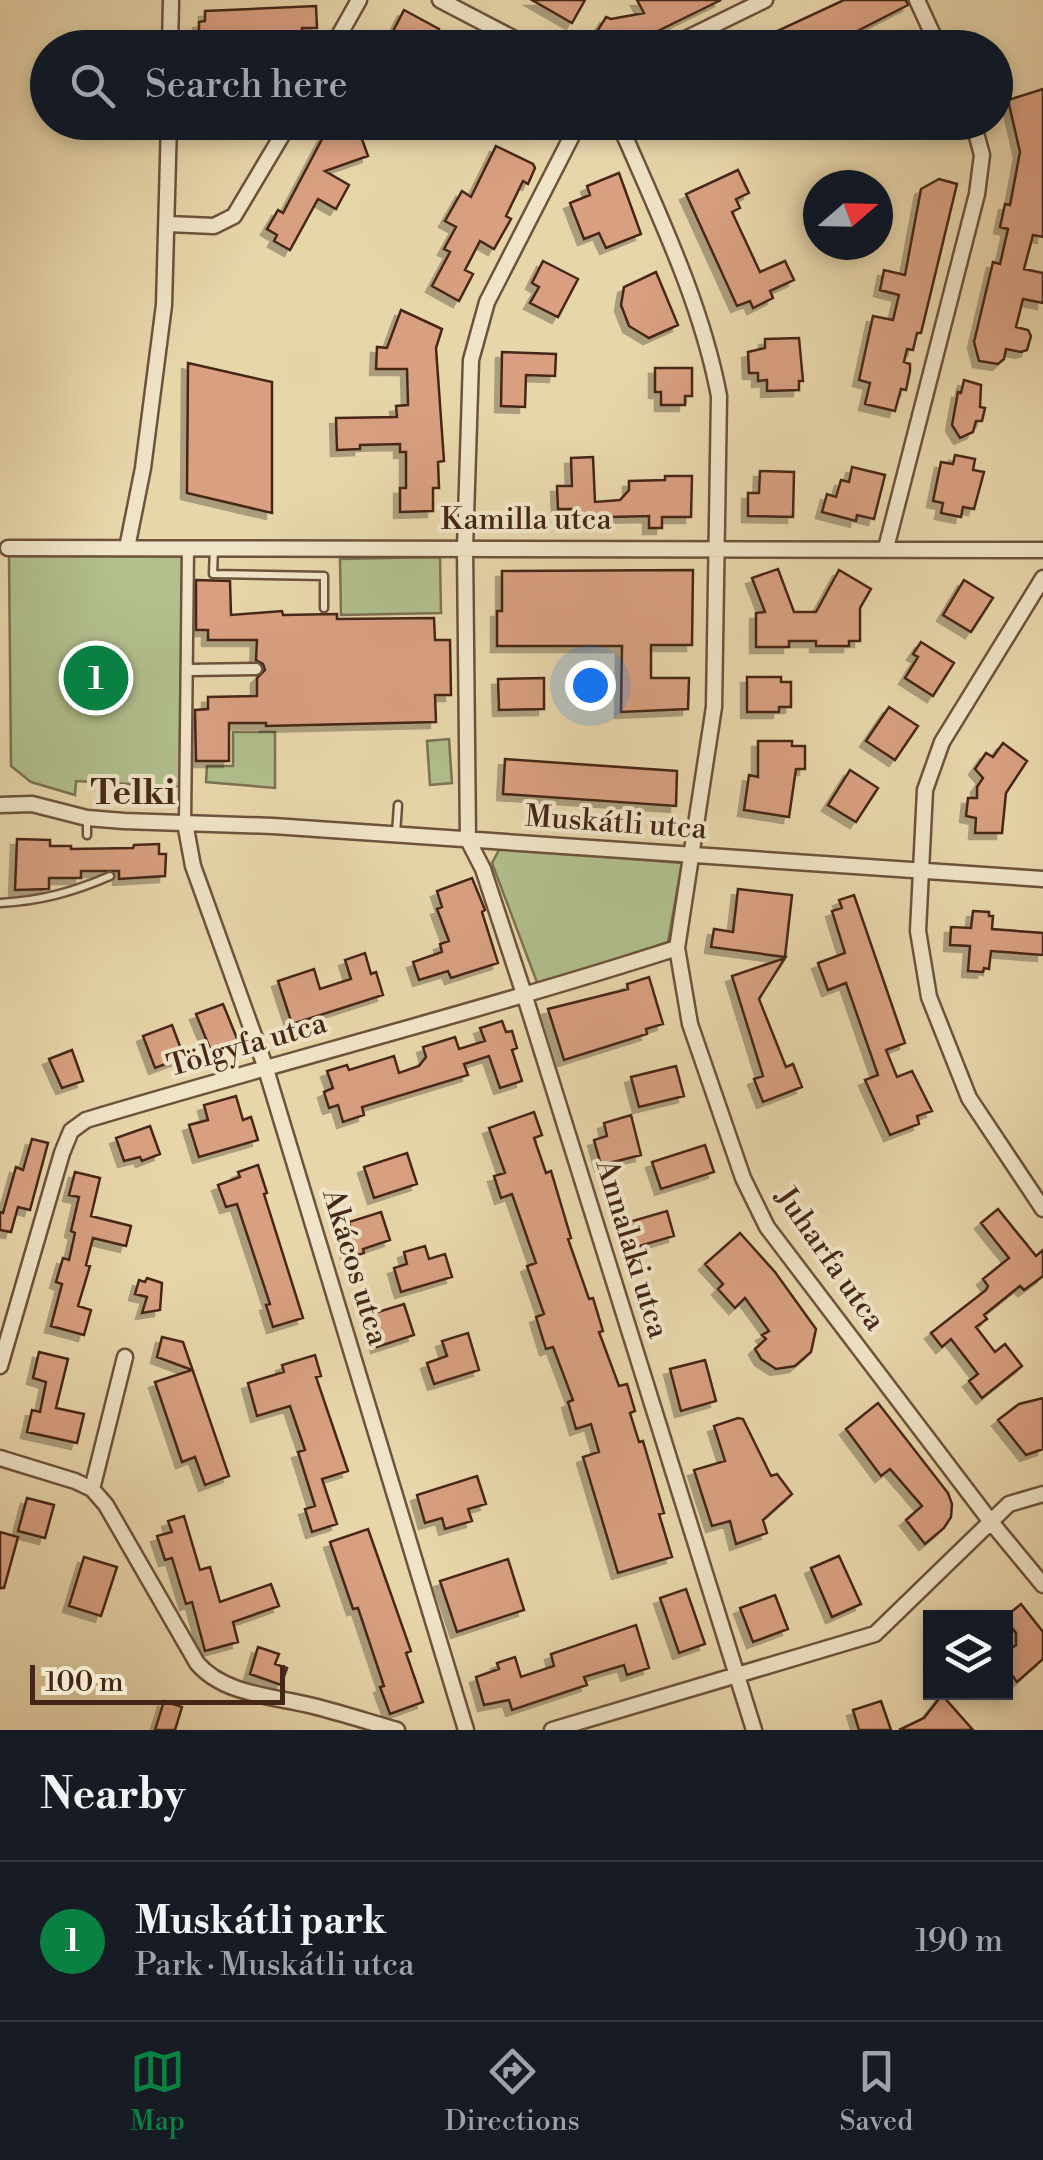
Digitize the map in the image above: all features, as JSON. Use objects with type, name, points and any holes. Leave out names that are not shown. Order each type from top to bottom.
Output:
[{"type":"street","points":[[170,30],[171,0]]},
{"type":"street","points":[[342,30],[359,0]]},
{"type":"street","points":[[440,0],[498,30]]},
{"type":"street","points":[[704,30],[765,0]]},
{"type":"street","points":[[917,0],[931,30]]},
{"type":"street","points":[[127,548],[143,468],[162,322],[170,140]]},
{"type":"street","points":[[168,224],[214,226],[234,216],[279,140]]},
{"type":"street","points":[[468,840],[465,548],[470,360],[487,302],[570,140]]},
{"type":"street","name":"Juharfa utca","points":[[627,140],[710,348],[719,396],[714,706],[676,948],[690,1024],[743,1178],[767,1227],[990,1522],[1043,1585]]},
{"type":"street","points":[[886,548],[977,194],[982,156],[978,140]]},
{"type":"street","points":[[185,823],[188,547]]},
{"type":"street","name":"Kamilla utca","points":[[8,548],[1043,550]]},
{"type":"street","points":[[1043,578],[942,742],[926,790],[918,931],[928,998],[968,1098],[1043,1209]]},
{"type":"street","points":[[189,670],[256,669]]},
{"type":"street","name":"Muskátli utca","points":[[0,805],[32,804],[86,818],[396,834],[1043,879]]},
{"type":"street","name":"Akácos utca","points":[[185,823],[193,866],[266,1066],[466,1730]]},
{"type":"street","name":"Annalaki utca","points":[[468,840],[483,869],[525,997],[754,1730]]},
{"type":"street","name":"Tölgyfa utca","points":[[0,1366],[71,1131],[86,1120],[266,1066],[525,997],[676,948]]},
{"type":"street","points":[[92,1489],[125,1358]]},
{"type":"street","points":[[0,1458],[92,1489],[106,1505],[209,1677],[251,1692],[397,1730]]},
{"type":"street","points":[[552,1730],[876,1634],[1010,1504],[1043,1494]]},
{"type":"lane","points":[[214,547],[214,574],[324,576],[324,608]]},
{"type":"lane","points":[[396,834],[398,805]]},
{"type":"lane","points":[[86,818],[87,835]]},
{"type":"lane","points":[[0,903],[28,902],[71,892],[110,876]]},
{"type":"green space","points":[[9,556],[183,556],[182,787],[76,781],[75,795],[31,782],[11,766]]},
{"type":"green space","points":[[440,557],[441,613],[341,615],[340,559]]},
{"type":"green space","points":[[233,732],[275,732],[275,788],[206,782],[207,766],[233,766]]},
{"type":"green space","points":[[449,739],[452,783],[430,785],[427,741]]},
{"type":"green space","points":[[500,848],[682,863],[668,942],[538,985],[492,863]]},
{"type":"building","points":[[532,0],[585,0],[572,23]]},
{"type":"building","points":[[637,0],[721,0],[660,30],[598,30],[606,17],[644,13]]},
{"type":"building","points":[[844,0],[906,0],[908,5],[859,30],[780,30]]},
{"type":"building","points":[[316,6],[317,28],[199,30],[199,22],[205,21],[205,11]]},
{"type":"building","points":[[404,10],[439,29],[438,30],[394,30]]},
{"type":"building","points":[[1043,89],[1043,237],[1033,235],[1024,269],[1043,273],[1043,303],[1023,299],[1016,327],[1028,330],[1031,336],[1027,350],[1006,349],[998,364],[979,361],[974,342],[993,262],[1000,264],[1008,229],[1000,227],[1005,204],[1010,205],[1020,152],[1013,122],[1013,98]]},
{"type":"building","points":[[322,140],[362,140],[368,156],[325,171],[349,185],[336,209],[318,199],[290,250],[274,241],[277,235],[267,229],[278,210],[283,213]]},
{"type":"building","points":[[496,146],[535,168],[528,184],[523,181],[506,216],[511,219],[494,249],[480,241],[465,270],[473,274],[459,301],[432,286],[450,252],[444,249],[456,227],[445,221],[462,191],[471,197]]},
{"type":"building","points":[[738,170],[749,193],[736,199],[740,208],[732,212],[760,272],[785,261],[794,280],[770,291],[773,298],[753,308],[750,301],[737,306],[686,194]]},
{"type":"building","points":[[619,173],[641,234],[606,248],[599,233],[584,239],[570,203],[590,195],[587,186]]},
{"type":"building","points":[[939,179],[957,184],[921,333],[917,333],[913,350],[907,349],[904,362],[910,364],[910,371],[906,390],[901,389],[895,411],[865,404],[870,383],[859,380],[873,316],[893,320],[899,295],[880,290],[884,270],[905,275],[921,189]]},
{"type":"building","points":[[543,261],[578,279],[558,317],[530,303],[539,287],[532,283]]},
{"type":"building","points":[[656,272],[678,325],[649,338],[629,326],[621,305],[624,287]]},
{"type":"building","points":[[401,310],[442,329],[436,348],[444,461],[438,462],[439,488],[433,488],[433,511],[400,512],[400,488],[406,488],[406,452],[400,452],[400,444],[337,450],[336,418],[397,417],[396,406],[408,405],[407,369],[376,369],[377,347],[387,348]]},
{"type":"building","points":[[799,338],[803,381],[799,381],[799,390],[767,391],[767,380],[758,381],[758,373],[749,373],[748,352],[765,348],[765,339]]},
{"type":"building","points":[[502,352],[556,354],[555,376],[526,375],[525,407],[501,406]]},
{"type":"building","points":[[188,363],[272,382],[272,513],[187,493]]},
{"type":"building","points":[[655,368],[692,368],[692,396],[685,396],[685,405],[661,405],[661,392],[655,392]]},
{"type":"building","points":[[964,380],[981,385],[980,407],[985,408],[982,421],[976,421],[973,432],[960,438],[952,425]]},
{"type":"building","points":[[955,455],[975,459],[973,470],[984,472],[974,509],[963,507],[961,517],[941,513],[943,503],[933,501],[941,462],[953,464]]},
{"type":"building","points":[[593,457],[595,502],[620,500],[629,490],[629,481],[692,476],[691,517],[662,517],[662,528],[649,528],[649,516],[573,518],[572,509],[558,509],[557,486],[572,486],[571,458]]},
{"type":"building","points":[[852,467],[885,475],[874,519],[857,515],[856,521],[822,512],[827,494],[836,497],[841,480],[849,482]]},
{"type":"building","points":[[760,471],[794,472],[793,517],[748,516],[748,493],[759,493]]},
{"type":"building","points":[[778,569],[794,612],[816,612],[839,570],[871,589],[860,608],[860,641],[849,641],[849,646],[789,641],[789,647],[756,647],[756,613],[765,612],[752,578]]},
{"type":"building","points":[[693,570],[692,645],[651,645],[651,678],[689,678],[688,709],[621,712],[622,646],[497,646],[502,571]]},
{"type":"building","points":[[196,580],[230,581],[231,615],[282,611],[283,615],[337,614],[337,619],[434,618],[435,640],[450,640],[451,695],[435,695],[436,722],[266,726],[229,723],[229,761],[196,761],[195,710],[208,709],[208,697],[257,696],[257,678],[265,670],[256,660],[257,640],[208,640],[208,630],[196,630]]},
{"type":"building","points":[[964,580],[993,598],[971,632],[943,615]]},
{"type":"building","points":[[921,642],[954,663],[933,696],[905,678],[918,657],[913,654]]},
{"type":"building","points":[[747,677],[781,677],[781,682],[791,682],[791,707],[779,707],[779,712],[747,712]]},
{"type":"building","points":[[544,678],[544,709],[499,710],[498,679]]},
{"type":"building","points":[[889,707],[918,726],[895,760],[866,741]]},
{"type":"building","points":[[758,741],[792,741],[792,746],[805,746],[805,769],[796,769],[789,817],[744,810],[749,775],[758,777]]},
{"type":"building","points":[[1003,743],[1027,761],[1006,793],[1002,833],[975,833],[976,818],[966,816],[968,798],[977,798],[977,787],[983,778],[975,769],[986,753],[993,757]]},
{"type":"building","points":[[505,759],[677,771],[676,806],[503,794]]},
{"type":"building","points":[[850,770],[878,788],[856,822],[828,805]]},
{"type":"building","points":[[17,839],[50,840],[50,846],[71,849],[159,844],[159,854],[166,854],[165,876],[119,879],[119,871],[81,871],[81,878],[49,878],[49,889],[15,890]]},
{"type":"building","points":[[472,878],[485,910],[482,912],[498,963],[451,978],[448,971],[419,980],[413,962],[442,952],[440,944],[449,941],[437,909],[442,907],[437,891]]},
{"type":"building","points":[[738,889],[792,895],[785,957],[711,947],[714,929],[733,932]]},
{"type":"building","points":[[854,895],[905,1043],[886,1050],[897,1077],[912,1071],[932,1111],[917,1116],[919,1124],[890,1135],[865,1080],[878,1075],[846,983],[828,990],[818,963],[845,953],[832,911],[842,908],[839,900]]},
{"type":"building","points":[[973,911],[989,912],[993,916],[992,929],[1043,933],[1043,955],[991,951],[989,969],[968,971],[970,946],[950,945],[951,927],[971,928]]},
{"type":"building","points":[[365,953],[383,995],[292,1024],[278,981],[314,969],[320,989],[351,979],[345,960]]},
{"type":"building","points":[[785,958],[759,999],[786,1067],[793,1064],[802,1087],[763,1102],[754,1079],[763,1076],[732,976]]},
{"type":"building","points":[[649,977],[663,1024],[646,1029],[647,1034],[564,1060],[548,1009],[628,989],[627,984]]},
{"type":"building","points":[[223,1004],[238,1041],[211,1051],[196,1014]]},
{"type":"building","points":[[502,1021],[506,1032],[512,1031],[517,1048],[512,1050],[522,1081],[500,1088],[489,1056],[464,1064],[468,1075],[362,1107],[364,1115],[343,1122],[338,1105],[329,1108],[324,1092],[333,1088],[327,1071],[347,1065],[349,1070],[394,1056],[399,1073],[419,1066],[426,1057],[423,1047],[455,1037],[459,1049],[485,1041],[480,1028]]},
{"type":"building","points":[[172,1025],[184,1057],[155,1068],[143,1036]]},
{"type":"building","points":[[72,1050],[83,1081],[62,1088],[49,1059]]},
{"type":"building","points":[[676,1066],[684,1096],[639,1107],[631,1077]]},
{"type":"building","points":[[236,1096],[243,1120],[251,1117],[258,1140],[199,1157],[189,1125],[208,1120],[204,1105]]},
{"type":"building","points":[[534,1112],[542,1135],[534,1138],[546,1173],[551,1171],[571,1238],[568,1239],[589,1299],[593,1298],[603,1331],[599,1332],[619,1386],[627,1384],[635,1411],[630,1413],[639,1442],[643,1441],[664,1513],[659,1514],[672,1557],[618,1573],[583,1457],[599,1452],[591,1424],[576,1429],[568,1402],[573,1400],[553,1347],[546,1349],[536,1317],[544,1314],[527,1266],[536,1263],[512,1194],[501,1198],[494,1176],[505,1173],[489,1128]]},
{"type":"building","points":[[631,1115],[641,1155],[601,1165],[594,1140],[607,1136],[604,1123]]},
{"type":"building","points":[[150,1126],[160,1154],[142,1161],[140,1157],[124,1161],[116,1138]]},
{"type":"building","points":[[32,1139],[48,1143],[30,1210],[18,1207],[11,1232],[0,1230],[0,1212],[3,1213],[16,1167],[23,1170]]},
{"type":"building","points":[[705,1145],[714,1172],[661,1189],[652,1162]]},
{"type":"building","points":[[407,1153],[417,1184],[374,1198],[364,1167]]},
{"type":"building","points":[[258,1165],[303,1318],[273,1327],[266,1305],[270,1304],[237,1204],[226,1207],[218,1185]]},
{"type":"building","points":[[75,1172],[100,1178],[91,1216],[131,1226],[126,1246],[93,1238],[86,1265],[90,1266],[78,1306],[91,1310],[84,1335],[51,1326],[62,1284],[56,1282],[63,1258],[69,1260],[75,1233],[71,1231],[79,1197],[69,1195]]},
{"type":"building","points":[[998,1209],[1036,1256],[1043,1250],[1043,1276],[1024,1290],[1020,1286],[984,1315],[987,1319],[976,1327],[995,1352],[1005,1344],[1022,1366],[982,1398],[969,1381],[978,1374],[951,1339],[942,1347],[931,1333],[986,1290],[983,1279],[1009,1258],[981,1223]]},
{"type":"building","points":[[667,1211],[674,1236],[629,1249],[622,1224]]},
{"type":"building","points":[[381,1212],[390,1240],[349,1258],[340,1229],[350,1226],[349,1222]]},
{"type":"building","points":[[740,1233],[775,1272],[816,1329],[811,1352],[795,1366],[776,1369],[761,1359],[755,1349],[766,1339],[762,1335],[769,1331],[745,1298],[735,1308],[718,1289],[723,1284],[705,1264]]},
{"type":"building","points":[[425,1246],[429,1259],[445,1254],[452,1277],[401,1292],[394,1268],[407,1264],[404,1252]]},
{"type":"building","points":[[147,1278],[162,1283],[160,1310],[142,1313],[147,1297],[135,1294],[139,1280],[145,1282]]},
{"type":"building","points":[[404,1304],[414,1335],[377,1347],[368,1315]]},
{"type":"building","points":[[468,1333],[479,1370],[434,1384],[427,1363],[447,1356],[442,1341]]},
{"type":"building","points":[[162,1337],[183,1342],[229,1476],[205,1485],[195,1457],[182,1462],[155,1382],[192,1370],[157,1357]]},
{"type":"building","points":[[39,1352],[68,1359],[56,1408],[84,1414],[77,1443],[27,1432],[32,1410],[40,1412],[46,1382],[33,1378]]},
{"type":"building","points":[[315,1355],[321,1376],[316,1377],[348,1471],[322,1479],[337,1524],[312,1532],[305,1509],[315,1506],[298,1452],[305,1450],[290,1406],[257,1416],[248,1383],[284,1372],[282,1365]]},
{"type":"building","points":[[705,1360],[716,1401],[681,1411],[670,1369]]},
{"type":"building","points":[[1043,1398],[1043,1449],[1026,1455],[998,1420],[1019,1404]]},
{"type":"building","points":[[878,1403],[948,1493],[952,1504],[951,1517],[944,1528],[925,1544],[906,1520],[922,1506],[890,1469],[881,1476],[846,1429]]},
{"type":"building","points":[[743,1419],[771,1476],[777,1474],[792,1494],[763,1520],[767,1533],[736,1544],[730,1521],[712,1526],[694,1470],[725,1461],[714,1426]]},
{"type":"building","points":[[477,1476],[486,1504],[468,1509],[472,1521],[445,1529],[442,1518],[425,1523],[417,1495]]},
{"type":"building","points":[[27,1498],[54,1505],[45,1538],[18,1531]]},
{"type":"building","points":[[184,1516],[200,1570],[210,1567],[220,1602],[271,1584],[279,1606],[233,1622],[238,1642],[205,1651],[192,1602],[186,1604],[172,1558],[165,1560],[157,1536],[172,1532],[168,1521]]},
{"type":"building","points":[[368,1529],[411,1651],[406,1653],[423,1702],[390,1714],[358,1608],[353,1609],[330,1542]]},
{"type":"building","points":[[0,1532],[18,1537],[4,1588],[0,1588]]},
{"type":"building","points":[[839,1556],[861,1604],[832,1617],[811,1568]]},
{"type":"building","points":[[84,1557],[117,1567],[101,1616],[69,1606]]},
{"type":"building","points":[[508,1559],[524,1610],[457,1632],[440,1581]]},
{"type":"building","points":[[686,1589],[705,1644],[679,1653],[660,1598]]},
{"type":"building","points":[[775,1595],[788,1629],[753,1642],[740,1608]]},
{"type":"building","points":[[1021,1604],[1043,1632],[1043,1659],[1017,1682],[1013,1677],[1013,1611]]},
{"type":"building","points":[[636,1625],[649,1668],[627,1675],[624,1665],[584,1677],[587,1685],[512,1710],[509,1700],[484,1705],[476,1677],[499,1669],[497,1663],[515,1657],[521,1677],[554,1666],[551,1654]]},
{"type":"building","points":[[258,1647],[279,1654],[275,1664],[287,1668],[281,1685],[250,1674]]},
{"type":"building","points":[[938,1700],[946,1700],[973,1730],[899,1730],[924,1718]]},
{"type":"building","points":[[164,1701],[182,1707],[175,1730],[155,1730]]},
{"type":"building","points":[[881,1701],[891,1730],[859,1730],[853,1710]]},
{"type":"place","name":"Muskátli park","points":[[96,678]]},
{"type":"district","name":"Telki","points":[[133,793]]}]
